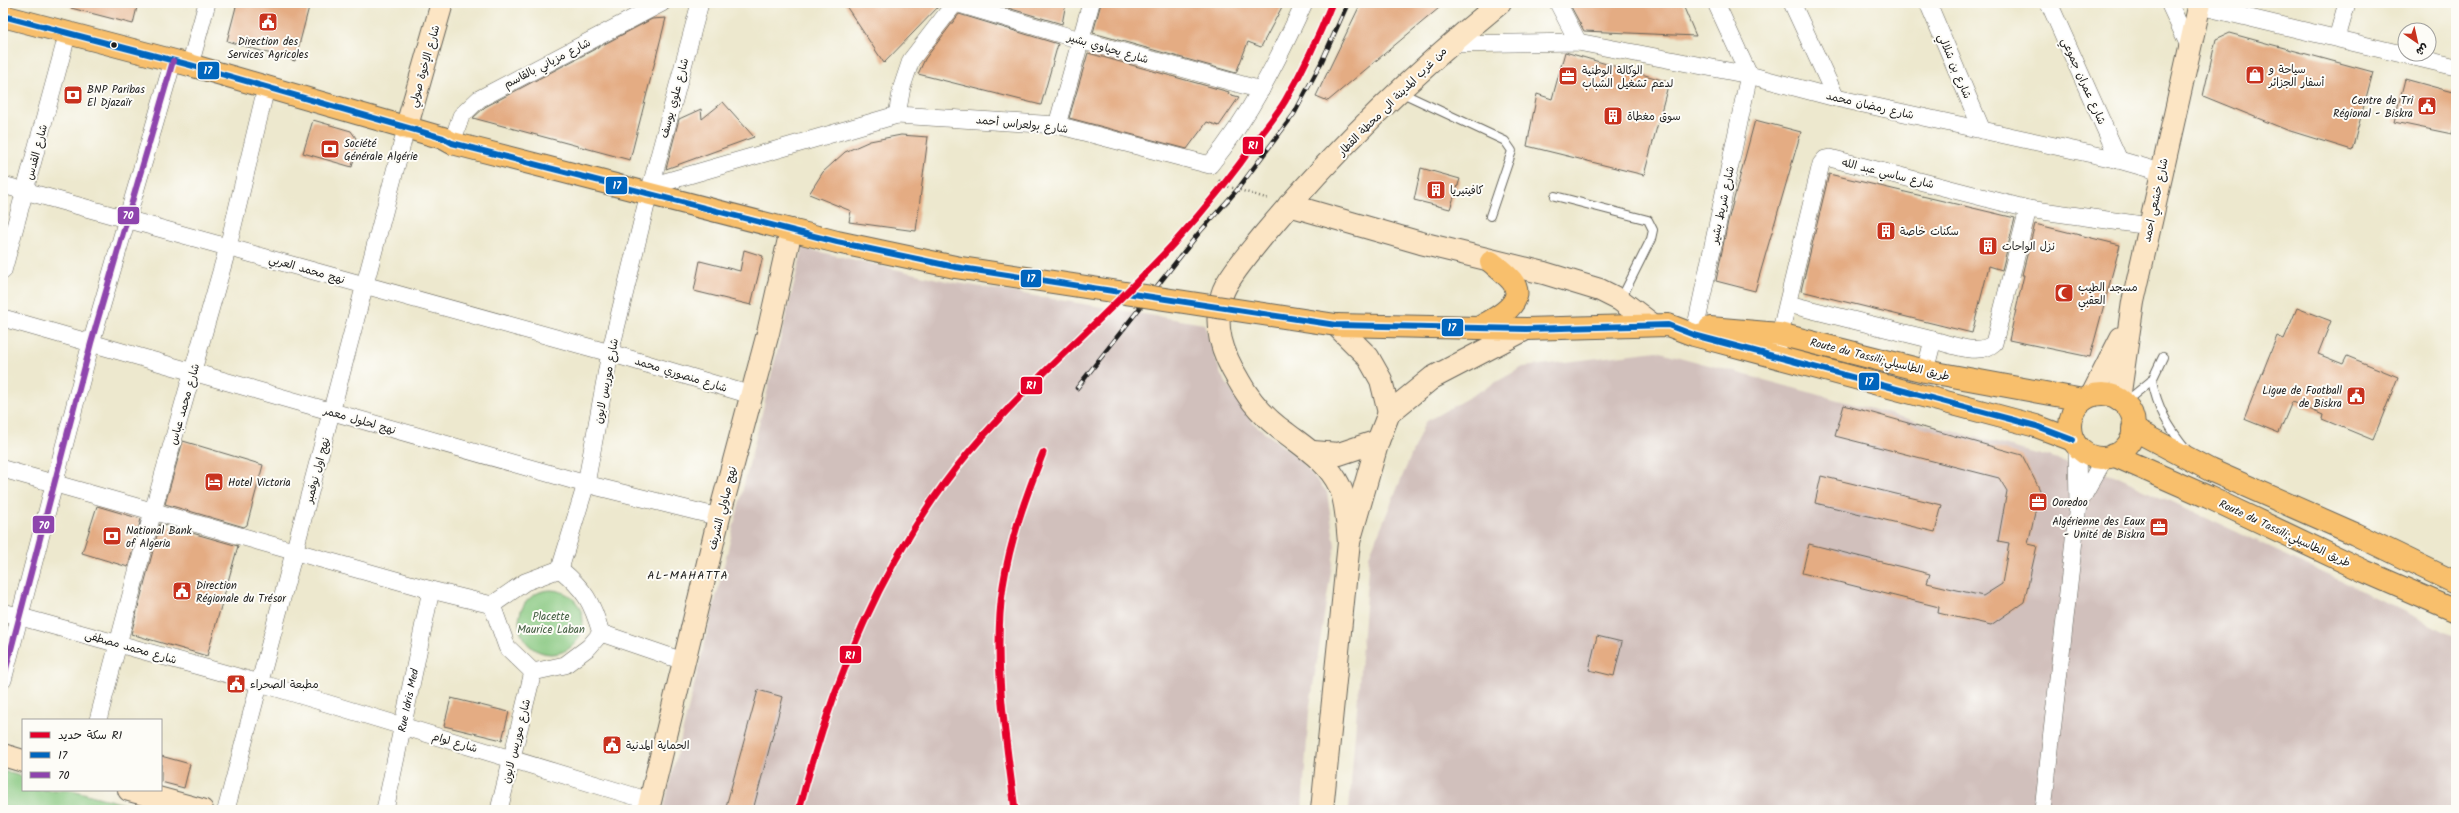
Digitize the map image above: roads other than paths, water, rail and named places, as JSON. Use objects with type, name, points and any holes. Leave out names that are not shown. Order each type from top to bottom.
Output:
[{"type":"main road","name":"Route du Tassili;طريق الطاسيلي","points":[[3,16],[182,63],[406,129],[443,138],[452,143],[650,189],[837,242],[955,267],[1336,325],[1526,329],[1653,325],[1689,329],[1780,334],[1925,371],[2088,398]]},
{"type":"main road","points":[[1477,328],[1506,312],[1515,296],[1515,287],[1512,281],[1491,262]]},
{"type":"main road","name":"Route du Tassili;طريق الطاسيلي","points":[[1689,329],[1774,355],[2048,430],[2075,444]]},
{"type":"main road","points":[[2103,394],[2122,401],[2133,419],[2134,429],[2127,445],[2109,456],[2088,455],[2075,444],[2070,423],[2072,414],[2088,398],[2103,394]]},
{"type":"main road","points":[[2134,429],[2210,470],[2377,544],[2456,583]]},
{"type":"main road","name":"Route du Tassili;طريق الطاسيلي","points":[[2109,456],[2344,561],[2364,572],[2456,611]]},
{"type":"main road","points":[[2344,561],[2347,543],[2355,534]]},
{"type":"main road","points":[[2364,572],[2376,556],[2377,544]]},
{"type":"street","points":[[3,680],[56,483],[91,343],[129,218],[182,63],[207,3]]},
{"type":"street","name":"شارع الإخوة صولي","points":[[406,129],[442,3]]},
{"type":"street","name":"شارع مزياني بالقاسم","points":[[452,143],[461,116],[480,99],[662,3]]},
{"type":"street","name":"شارع علوي يوسف","points":[[650,189],[700,3]]},
{"type":"street","points":[[897,115],[902,87],[911,60],[956,3]]},
{"type":"street","name":"شارع يحياوي بشير","points":[[956,3],[1080,40],[1261,90]]},
{"type":"street","points":[[1057,125],[1091,3]]},
{"type":"street","points":[[1261,90],[1304,3]]},
{"type":"street","name":"من غرب المدينة الى محطة القطار","points":[[1313,452],[1285,433],[1262,413],[1239,382],[1225,353],[1217,324],[1222,293],[1245,258],[1289,205],[1399,92],[1450,44],[1500,3]]},
{"type":"street","points":[[1558,3],[1578,42]]},
{"type":"street","points":[[1716,3],[1749,75]]},
{"type":"street","points":[[1792,3],[1836,98]]},
{"type":"street","name":"شارع بن شلالي","points":[[1928,3],[1982,130]]},
{"type":"street","name":"شارع عمران جموعي","points":[[2049,3],[2119,160]]},
{"type":"street","points":[[2169,3],[2190,48]]},
{"type":"street","points":[[2337,38],[2347,3]]},
{"type":"street","points":[[2200,4],[2456,67]]},
{"type":"street","name":"شارع خشعي احمد","points":[[2122,401],[2128,324],[2150,226],[2160,172],[2200,4]]},
{"type":"street","name":"شارع القدس","points":[[3,271],[68,32]]},
{"type":"street","name":"شارع رمضان محمد","points":[[1450,44],[1578,42],[1749,75],[1836,98],[2119,160],[2160,172]]},
{"type":"street","name":"شارع شريط بشير","points":[[1689,329],[1749,75]]},
{"type":"street","name":"شارع محمد عباس","points":[[98,719],[117,643],[153,511],[228,247],[266,88]]},
{"type":"street","name":"شارع بولعراس أحمد","points":[[650,189],[897,115],[1057,125],[1210,165],[1231,139],[1261,90]]},
{"type":"street","name":"نهج اول نوفمبر","points":[[226,810],[366,286],[406,129]]},
{"type":"street","name":"شارع ساسي عبد الله","points":[[1774,355],[1788,304],[1821,164],[1825,159],[1830,158],[2028,209],[2150,226]]},
{"type":"street","name":"نهج محمد العربي","points":[[3,185],[129,218],[610,354]]},
{"type":"street","name":"شارع موريس لابون","points":[[560,569],[586,484],[610,354],[650,189]]},
{"type":"street","points":[[1289,205],[1491,262],[1544,273],[1600,290],[1620,300],[1653,325]]},
{"type":"street","points":[[1788,304],[1933,340],[1979,350],[1988,348],[1994,343],[2028,209]]},
{"type":"street","name":"نهج صاولي الشربف","points":[[649,806],[719,517],[784,266],[791,230]]},
{"type":"street","name":"نهج لحلول معمر","points":[[3,318],[332,413],[586,484],[719,517]]},
{"type":"street","points":[[2088,398],[2128,324]]},
{"type":"street","points":[[1336,325],[1368,357],[1381,380],[1389,413]]},
{"type":"street","points":[[1322,810],[1349,542],[1378,441],[1389,413],[1432,378],[1526,329]]},
{"type":"street","points":[[1925,371],[1933,340]]},
{"type":"street","name":"شارع منصوري محمد","points":[[610,354],[751,395]]},
{"type":"street","points":[[1313,452],[1339,454],[1378,441]]},
{"type":"street","points":[[2043,810],[2078,506],[2075,444]]},
{"type":"street","points":[[1313,452],[1331,473],[1340,488],[1349,542]]},
{"type":"street","points":[[2078,506],[2109,456]]},
{"type":"street","points":[[3,469],[431,590],[492,605],[525,582],[560,569],[584,591],[592,605],[601,632]]},
{"type":"street","name":"Rue Idris Med","points":[[385,810],[431,590]]},
{"type":"street","points":[[492,605],[507,647],[533,672],[564,665],[589,646],[601,632]]},
{"type":"street","name":"شارع محمد مصطفى","points":[[3,612],[260,683]]},
{"type":"street","points":[[601,632],[683,661]]},
{"type":"street","name":"شارع موريس لابون","points":[[499,810],[533,672]]},
{"type":"street","name":"شارع لوام","points":[[260,683],[403,727],[511,758],[649,806]]},
{"type":"street","points":[[3,755],[22,761]]},
{"type":"street","points":[[133,791],[202,810]]},
{"type":"lane","points":[[1399,92],[1505,141],[1512,151],[1490,216]]},
{"type":"lane","points":[[1555,196],[1648,220],[1653,230],[1651,239],[1620,300]]},
{"type":"lane","points":[[2122,401],[2152,380],[2163,357]]},
{"type":"lane","points":[[2152,380],[2154,394],[2169,428],[2188,451],[2210,470]]},
{"type":"railway","points":[[1077,388],[1198,234],[1237,190],[1294,114],[1321,63],[1348,3]]},
{"type":"railway","points":[[1015,810],[1004,727],[999,642],[1000,614],[1006,569],[1014,535],[1043,453]]},
{"type":"rail line","name":"R1","points":[[799,810],[827,715],[864,622],[886,577],[911,533],[938,492],[969,452],[994,424],[1151,268],[1187,229],[1240,164],[1285,101],[1322,28],[1332,3]]},
{"type":"rail line","name":"R1","points":[[1015,810],[1004,727],[999,642],[1000,614],[1006,569],[1014,535],[1043,453]]},
{"type":"place","name":"Direction des Services Agricoles","points":[[268,22]]},
{"type":"place","name":"سياحة و أسفار الجزائر","points":[[2255,75]]},
{"type":"place","name":"الوكالة الوطنية لدعم تشغيل الشباب","points":[[1568,76]]},
{"type":"place","name":"BNP Paribas El Djazaïr","points":[[73,95]]},
{"type":"place","name":"Centre de Tri Régional - Biskra","points":[[2427,106]]},
{"type":"place","name":"سوق مغطاة","points":[[1613,116]]},
{"type":"place","name":"Société Générale Algérie","points":[[330,149]]},
{"type":"place","name":"كافيتيريا","points":[[1436,190]]},
{"type":"place","name":"سكنات خاصة","points":[[1886,231]]},
{"type":"place","name":"نزل الواحات","points":[[1988,246]]},
{"type":"place","name":"مسجد الطيب العقبي","points":[[2064,293]]},
{"type":"place","name":"Ligue de Football de Biskra","points":[[2356,396]]},
{"type":"place","name":"Hotel Victoria","points":[[214,482]]},
{"type":"place","name":"Ooredoo","points":[[2038,502]]},
{"type":"place","name":"Algérienne des Eaux - Unité de Biskra","points":[[2159,527]]},
{"type":"place","name":"National Bank of Algeria","points":[[112,536]]},
{"type":"place","name":"Direction Régionale du Trésor","points":[[182,591]]},
{"type":"place","name":"مطبعة الصحراء","points":[[236,684]]},
{"type":"place","name":"الحماية المدنية","points":[[612,745]]},
{"type":"district","name":"AL-MAHATTA","points":[[688,575]]},
{"type":"park label","name":"Placette Maurice Laban","points":[[551,622]]}]
